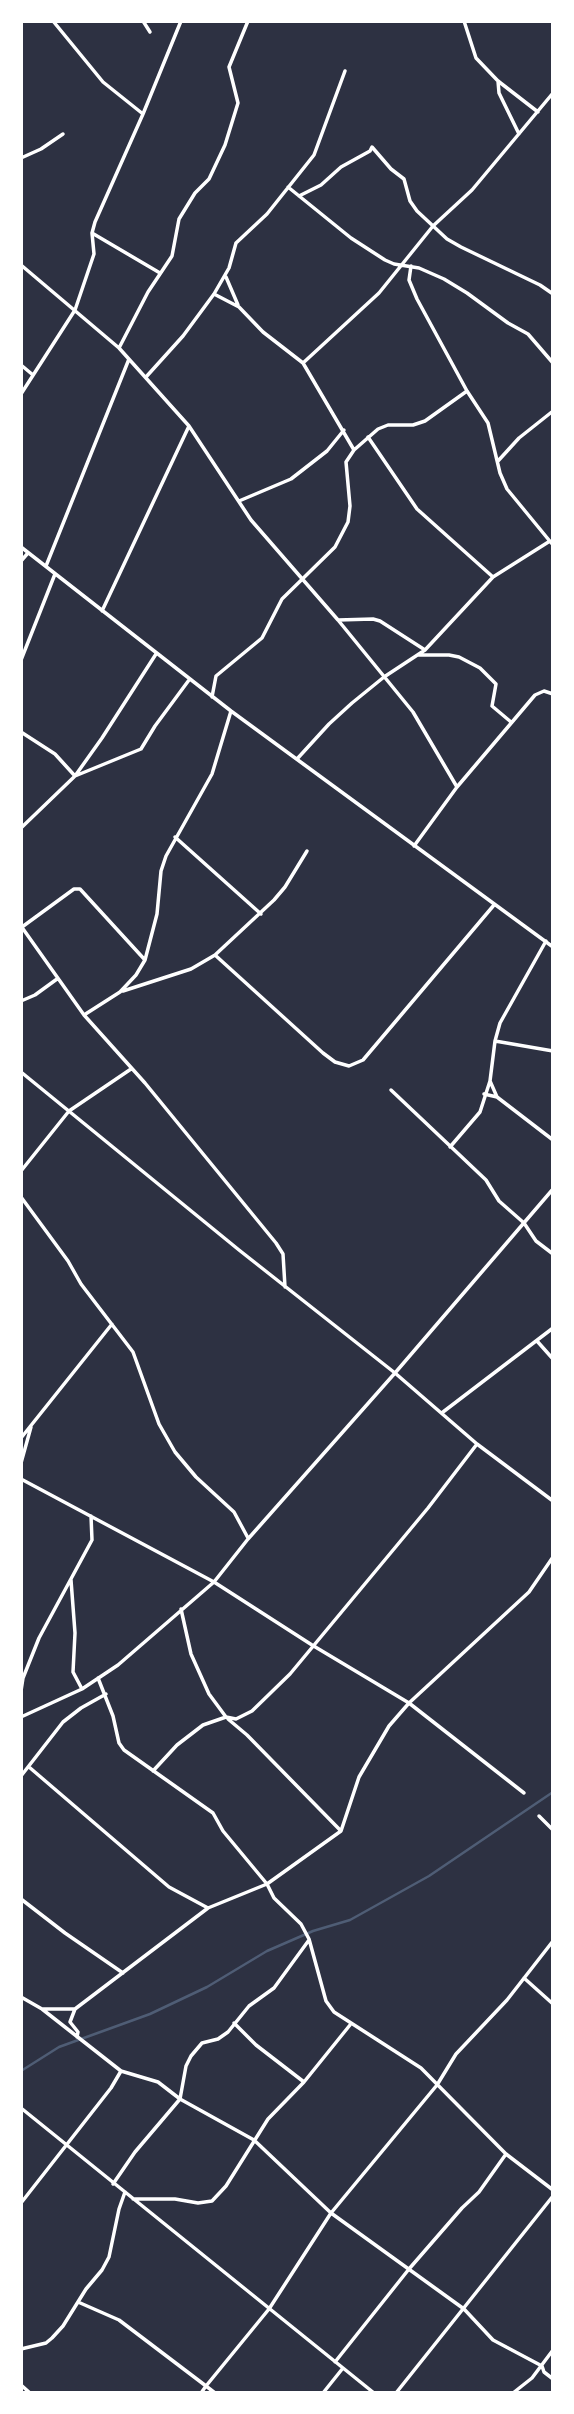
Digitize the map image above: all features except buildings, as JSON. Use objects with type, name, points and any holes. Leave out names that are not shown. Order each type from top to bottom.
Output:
[{"type":"street","points":[[53,21],[103,82],[144,114]]},
{"type":"street","points":[[144,21],[150,32]]},
{"type":"street","points":[[21,394],[75,310],[94,254],[92,233],[95,222],[144,114],[181,21]]},
{"type":"street","points":[[118,348],[148,292],[172,256],[179,219],[189,201],[209,179],[237,113],[238,95],[229,67],[248,21]]},
{"type":"street","points":[[464,21],[474,55],[498,81],[538,112]]},
{"type":"street","points":[[146,377],[183,336],[214,295],[226,275],[236,243],[267,214],[318,146],[345,71]]},
{"type":"street","points":[[498,81],[503,104],[520,134]]},
{"type":"street","points":[[303,363],[358,315],[433,226],[472,190],[553,93]]},
{"type":"street","points":[[21,158],[41,149],[63,134]]},
{"type":"street","points":[[299,196],[321,185],[341,167],[370,151],[372,147],[387,166],[404,179],[410,201],[433,226],[461,247],[540,285],[553,294]]},
{"type":"street","points":[[288,187],[351,238],[385,260],[401,266],[411,266],[444,279],[488,307],[528,334],[553,363]]},
{"type":"street","points":[[92,233],[160,273]]},
{"type":"street","points":[[21,266],[118,348],[189,426],[251,520],[413,712],[457,787]]},
{"type":"street","points":[[297,759],[328,724],[384,677],[425,650],[493,577],[551,543],[507,489],[500,473],[488,424],[467,391],[411,286],[411,266]]},
{"type":"street","points":[[226,275],[239,307]]},
{"type":"street","points":[[214,295],[239,307],[263,332],[303,363],[354,450]]},
{"type":"street","points":[[46,566],[129,359]]},
{"type":"street","points":[[21,365],[33,375]]},
{"type":"street","points":[[212,696],[216,676],[262,638],[282,599],[335,547],[348,522],[350,506],[346,462],[354,450],[387,425],[425,422],[467,391]]},
{"type":"street","points":[[498,461],[519,438],[553,411]]},
{"type":"street","points":[[101,611],[189,426]]},
{"type":"street","points":[[239,501],[290,479],[327,452],[344,430]]},
{"type":"street","points":[[368,438],[417,509],[493,577]]},
{"type":"street","points":[[21,547],[189,680],[553,947]]},
{"type":"street","points":[[21,561],[28,553]]},
{"type":"street","points":[[21,660],[55,574]]},
{"type":"street","points":[[338,620],[380,621],[425,650]]},
{"type":"street","points":[[21,828],[75,776],[156,654]]},
{"type":"street","points":[[419,655],[459,657],[480,668],[496,684],[492,706],[511,722]]},
{"type":"street","points":[[75,776],[141,749],[189,680]]},
{"type":"street","points":[[414,846],[457,787],[538,692],[553,694]]},
{"type":"street","points":[[120,992],[136,975],[145,960],[158,914],[161,871],[175,837],[212,774],[231,711]]},
{"type":"street","points":[[21,732],[55,754],[75,776]]},
{"type":"street","points":[[175,837],[261,914]]},
{"type":"street","points":[[84,1015],[120,992],[191,968],[215,955],[261,914],[285,887],[307,851]]},
{"type":"street","points":[[145,960],[80,889],[75,889],[21,927],[84,1015],[132,1068],[276,1243],[283,1254],[286,1267],[285,1287]]},
{"type":"street","points":[[215,955],[323,1053],[335,1062],[349,1066],[363,1060],[494,905]]},
{"type":"street","points":[[450,1147],[480,1112],[490,1081],[495,1041],[510,1003],[546,942]]},
{"type":"street","points":[[21,1002],[57,979]]},
{"type":"street","points":[[495,1041],[553,1051]]},
{"type":"street","points":[[21,1171],[69,1111],[132,1068]]},
{"type":"street","points":[[21,1072],[443,1412],[477,1444],[553,1501]]},
{"type":"street","points":[[490,1081],[497,1097]]},
{"type":"street","points":[[391,1090],[485,1180],[499,1201],[553,1254]]},
{"type":"street","points":[[484,1094],[497,1097],[553,1140]]},
{"type":"street","points":[[21,1717],[82,1689],[118,1665],[214,1581],[248,1538],[395,1373],[553,1189]]},
{"type":"street","points":[[21,1197],[68,1261],[81,1284],[133,1352],[167,1439],[196,1477],[234,1512],[248,1538]]},
{"type":"street","points":[[21,1438],[112,1324]]},
{"type":"street","points":[[443,1412],[553,1328]]},
{"type":"street","points":[[537,1341],[553,1359]]},
{"type":"street","points":[[21,1463],[31,1425]]},
{"type":"street","points":[[153,1771],[177,1745],[203,1724],[226,1717],[236,1719],[252,1711],[290,1674],[428,1508],[477,1444]]},
{"type":"street","points":[[21,1479],[214,1581],[312,1645],[409,1703],[524,1793]]},
{"type":"street","points":[[21,1690],[39,1638],[92,1540],[92,1516]]},
{"type":"street","points":[[77,2037],[78,2032],[70,2022],[75,2009],[208,1908],[267,1884],[341,1831],[359,1777],[389,1726],[409,1703],[529,1592],[553,1557]]},
{"type":"street","points":[[71,1578],[75,1633],[73,1672],[82,1689]]},
{"type":"street","points":[[181,1609],[191,1654],[209,1694],[226,1717],[341,1831]]},
{"type":"street","points":[[98,1678],[106,1695],[119,1743],[124,1750],[213,1813],[223,1831],[267,1884],[274,1898],[301,1924],[309,1939],[326,2001],[334,2012],[350,2025],[421,2068],[506,2154],[553,2190]]},
{"type":"street","points":[[21,1776],[64,1722],[81,1708],[106,1695]]},
{"type":"street","points":[[29,1767],[169,1887],[208,1908]]},
{"type":"street","points":[[539,1816],[553,1830]]},
{"type":"street","points":[[21,1899],[123,1973]]},
{"type":"street","points":[[113,2184],[135,2152],[180,2099],[188,2059],[202,2043],[221,2038],[249,2006],[274,1988],[309,1939]]},
{"type":"street","points":[[201,2393],[269,2309],[331,2213],[437,2085],[456,2054],[553,1941]]},
{"type":"street","points":[[524,1978],[553,2004]]},
{"type":"street","points":[[21,1997],[42,2009],[121,2071],[158,2082],[180,2099],[254,2140],[331,2213],[464,2309],[493,2340],[542,2366],[544,2372],[553,2379]]},
{"type":"street","points":[[42,2009],[75,2009]]},
{"type":"street","points":[[234,2023],[256,2045],[304,2082]]},
{"type":"street","points":[[133,2199],[175,2199],[198,2203],[212,2201],[226,2186],[268,2119],[304,2082],[350,2025]]},
{"type":"street","points":[[21,2203],[121,2071]]},
{"type":"street","points":[[21,2108],[374,2393]]},
{"type":"street","points":[[335,2362],[409,2269],[478,2192],[506,2154]]},
{"type":"street","points":[[21,2349],[46,2343],[63,2326],[109,2257],[118,2209],[125,2192]]},
{"type":"street","points":[[396,2393],[553,2196]]},
{"type":"street","points":[[78,2302],[119,2320],[215,2393]]},
{"type":"street","points":[[513,2393],[532,2378],[553,2350]]},
{"type":"street","points":[[323,2393],[343,2368]]},
{"type":"street","points":[[21,2385],[30,2393]]},
{"type":"waterway","points":[[21,2071],[59,2047],[150,2014],[207,1987],[267,1951],[313,1931],[350,1920],[429,1876],[553,1792]]}]
